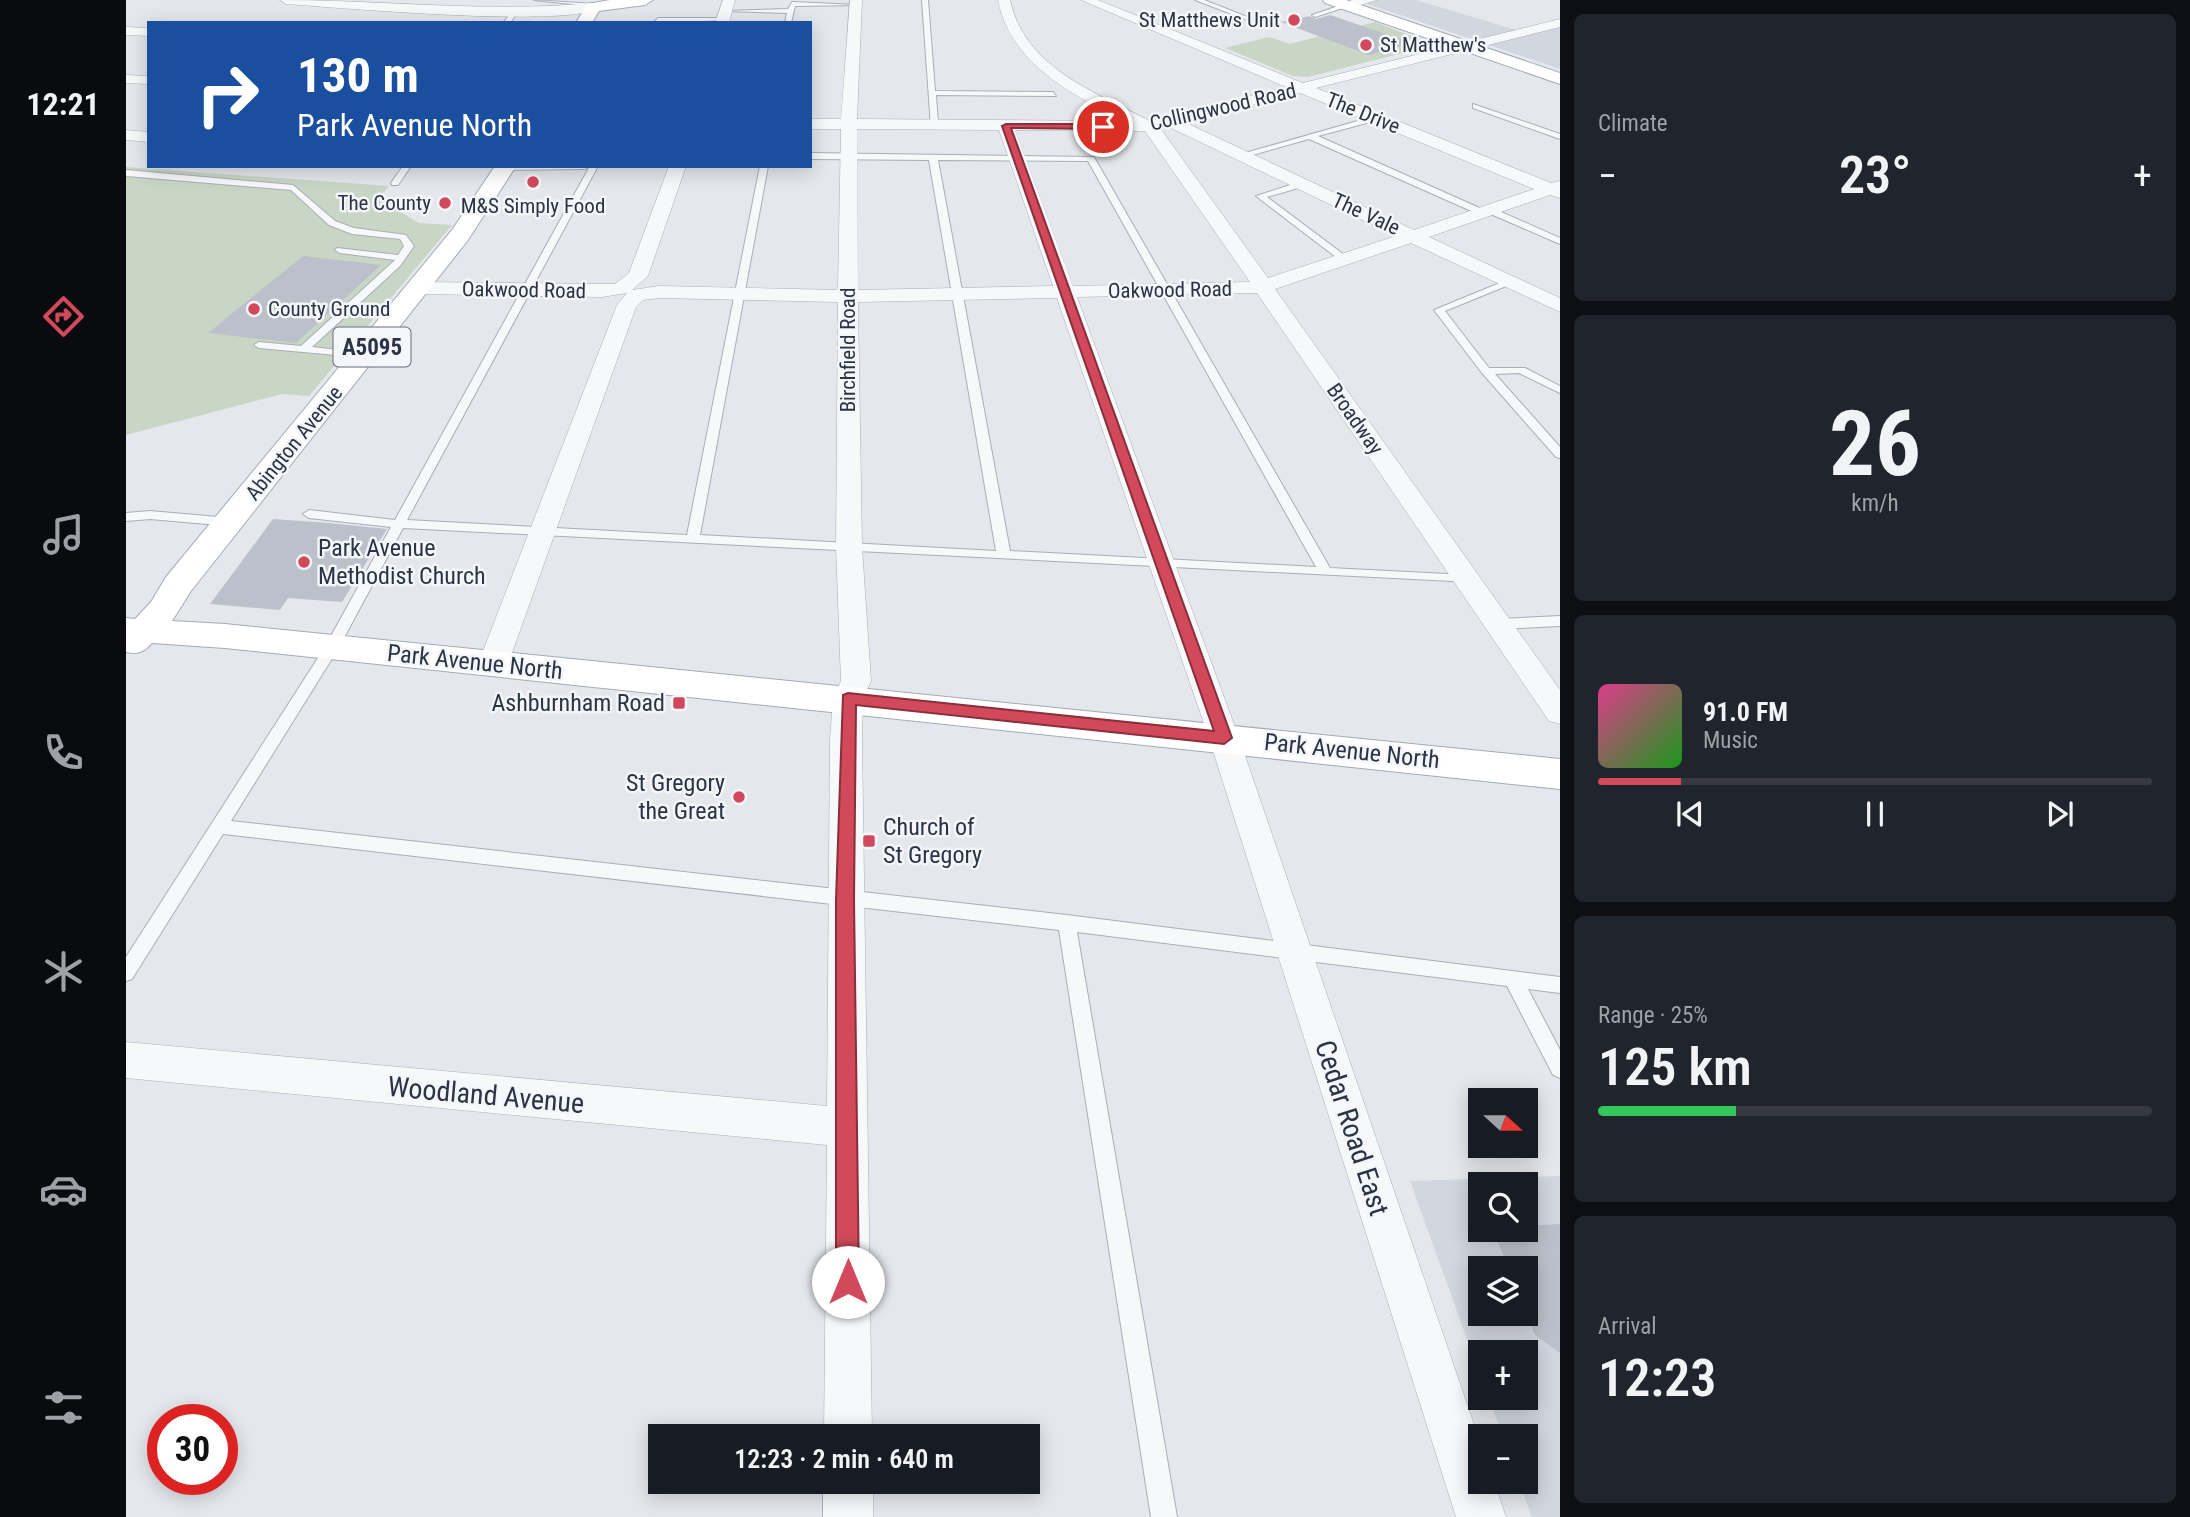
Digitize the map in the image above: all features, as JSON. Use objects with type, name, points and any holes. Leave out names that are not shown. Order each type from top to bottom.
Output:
[{"type":"main road","points":[[585,21],[592,5],[645,0]]},
{"type":"main road","points":[[1339,3],[1560,79]]},
{"type":"main road","name":"Abington Avenue","points":[[131,631],[163,610],[182,580],[419,288],[484,202],[504,168]]},
{"type":"main road","points":[[182,580],[180,594],[184,615],[197,626],[225,636]]},
{"type":"main road","points":[[131,631],[225,636]]},
{"type":"main road","points":[[126,659],[170,644],[225,636]]},
{"type":"main road","name":"Park Avenue North","points":[[225,636],[1560,774]]},
{"type":"street","points":[[286,0],[510,17],[592,5]]},
{"type":"street","name":"The Vale","points":[[1004,0],[1009,22],[1036,58],[1081,90],[1242,155],[1560,306]]},
{"type":"street","name":"The Drive","points":[[1087,0],[1556,190]]},
{"type":"street","points":[[1339,3],[1371,0]]},
{"type":"street","name":"Birchfield Road","points":[[848,1424],[845,900],[848,699],[856,681],[849,547],[848,296],[849,125],[856,2]]},
{"type":"street","name":"Collingwood Road","points":[[812,124],[1160,124],[1560,23]]},
{"type":"street","points":[[126,31],[147,32]]},
{"type":"street","points":[[126,79],[147,80]]},
{"type":"street","name":"Broadway","points":[[1160,124],[1154,130],[1560,713]]},
{"type":"street","name":"Cedar Road East","points":[[1006,126],[1224,738],[1481,1517]]},
{"type":"street","points":[[126,135],[147,137]]},
{"type":"street","points":[[493,664],[677,168]]},
{"type":"street","name":"Oakwood Road","points":[[419,288],[848,296],[1262,287],[1485,211],[1556,190]]},
{"type":"street","name":"Woodland Avenue","points":[[126,1060],[847,1127]]},
{"type":"street","points":[[848,1494],[848,1517]]},
{"type":"lane","points":[[537,0],[592,5]]},
{"type":"lane","points":[[925,0],[934,125]]},
{"type":"lane","points":[[1198,0],[1252,20]]},
{"type":"lane","points":[[788,21],[792,4],[856,2]]},
{"type":"lane","points":[[1315,15],[1339,3]]},
{"type":"lane","points":[[657,21],[725,13],[790,11]]},
{"type":"lane","points":[[932,93],[1053,94]]},
{"type":"lane","points":[[1476,106],[1560,137]]},
{"type":"lane","points":[[1242,155],[1375,118]]},
{"type":"lane","points":[[1310,136],[1560,241]]},
{"type":"lane","points":[[812,156],[1091,159],[1326,572]]},
{"type":"lane","points":[[933,157],[1004,556]]},
{"type":"lane","points":[[395,183],[406,168]]},
{"type":"lane","points":[[126,973],[221,827],[331,649],[593,168]]},
{"type":"lane","points":[[693,539],[764,168]]},
{"type":"lane","points":[[126,173],[293,188],[332,223],[352,231],[403,237],[409,246],[401,258],[303,350]]},
{"type":"lane","points":[[1302,184],[1260,196],[1344,259]]},
{"type":"lane","points":[[340,250],[401,258]]},
{"type":"lane","points":[[1511,282],[1439,310],[1486,371],[1560,454]]},
{"type":"lane","points":[[259,345],[365,356]]},
{"type":"lane","points":[[1486,371],[1521,370],[1560,390]]},
{"type":"lane","points":[[309,514],[399,524],[1467,579]]},
{"type":"lane","points":[[126,517],[150,515],[230,522]]},
{"type":"lane","points":[[1499,624],[1560,621]]},
{"type":"lane","points":[[221,827],[845,900],[1067,923],[1560,985]]},
{"type":"lane","points":[[1067,923],[1164,1517]]},
{"type":"lane","points":[[1512,978],[1560,1069]]},
{"type":"shaded area","points":[[1356,0],[1416,0],[1523,32],[1560,27],[1560,69]]},
{"type":"shaded area","points":[[1560,1176],[1560,1517],[1532,1517],[1523,1494],[1538,1494],[1538,1424],[1498,1424],[1493,1410],[1538,1410],[1538,1340],[1468,1342],[1410,1181],[1468,1179],[1468,1242],[1538,1242],[1538,1177]]},
{"type":"green space","points":[[1375,22],[1434,45],[1308,77],[1293,76],[1225,48],[1269,37],[1290,44]]},
{"type":"green space","name":"County Ground","points":[[126,167],[389,186],[378,198],[419,223],[452,225],[309,396],[282,394],[126,435]]},
{"type":"building","points":[[1330,15],[1412,43],[1369,55],[1281,22]]},
{"type":"building","points":[[303,256],[381,265],[296,343],[208,333]]},
{"type":"building","name":"Park Avenue Methodist Church","points":[[273,519],[387,529],[342,602],[288,598],[280,610],[210,604]]},
{"type":"building","points":[[1560,1224],[1560,1353],[1535,1335],[1531,1326],[1538,1326],[1538,1256],[1504,1256],[1498,1242],[1538,1242],[1538,1225]]},
{"type":"place","name":"St Matthews Unit","points":[[1294,20]]},
{"type":"place","name":"St Matthew's","points":[[1366,45]]},
{"type":"place","name":"M&S Simply Food","points":[[533,182]]},
{"type":"place","name":"The County","points":[[445,203]]},
{"type":"place","name":"County Ground","points":[[254,309]]},
{"type":"place","name":"Park Avenue Methodist Church","points":[[304,562]]},
{"type":"place","name":"Ashburnham Road","points":[[679,703]]},
{"type":"place","name":"St Gregory the Great","points":[[739,797]]},
{"type":"place","name":"Church of St Gregory","points":[[869,841]]},
{"type":"route","points":[[848,1282],[845,900],[848,699],[1224,738],[1006,126],[1103,127]]}]
